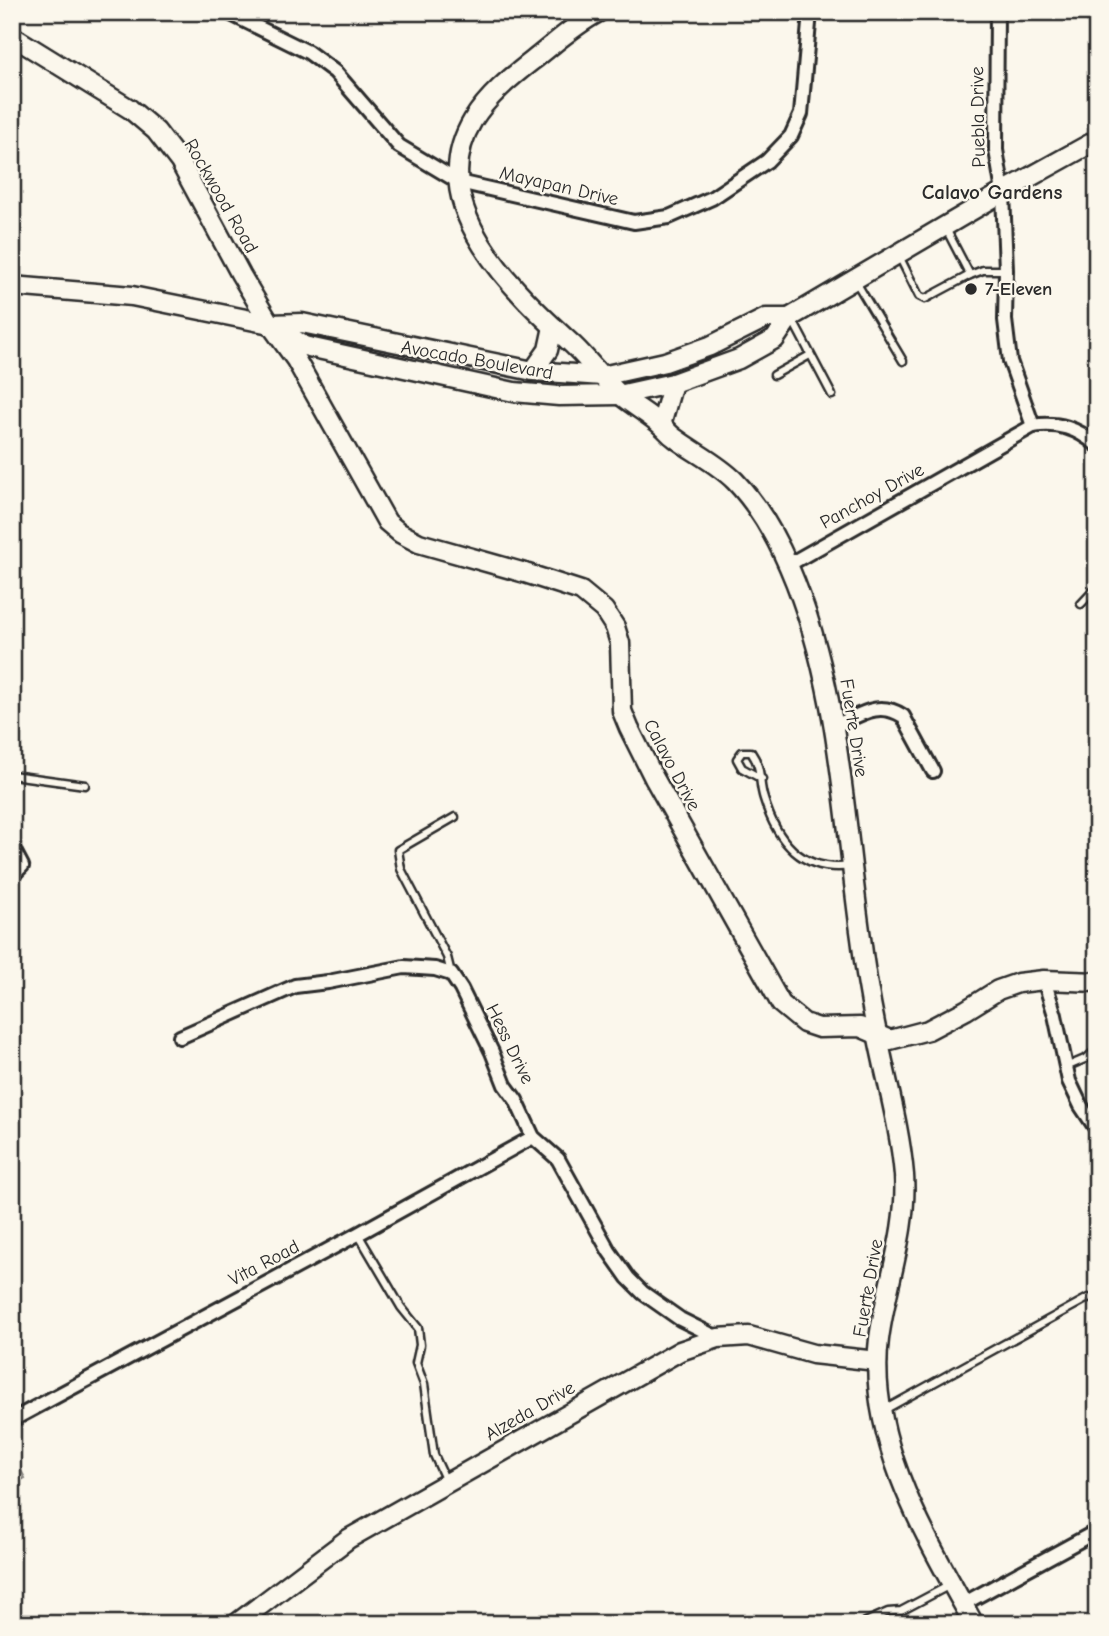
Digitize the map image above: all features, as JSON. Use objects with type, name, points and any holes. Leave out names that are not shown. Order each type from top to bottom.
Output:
[{"type":"main road","name":"Fuerte Drive","points":[[599,12],[581,22],[503,85],[487,102],[473,120],[466,135],[459,166],[459,182],[468,218],[483,250],[553,327],[585,356],[619,395],[661,425],[673,437],[716,464],[739,485],[757,507],[788,565],[817,643],[835,726],[861,938],[876,1033],[896,1122],[904,1188],[898,1248],[880,1332],[877,1361],[881,1412],[893,1457],[908,1496],[974,1624]]},
{"type":"main road","name":"Rockwood Road","points":[[12,36],[122,104],[156,131],[180,162],[270,324]]},
{"type":"main road","name":"Avocado Boulevard","points":[[270,324],[304,346],[514,392],[559,396],[619,395],[673,383],[739,359],[775,339],[790,317],[1097,140]]},
{"type":"main road","name":"Avocado Boulevard","points":[[12,286],[132,296],[270,324],[303,323],[533,371],[602,376],[665,362],[710,346],[766,318],[790,317]]},
{"type":"main road","name":"Calavo Drive","points":[[270,324],[296,359],[387,522],[419,543],[581,591],[604,610],[620,643],[622,711],[629,728],[654,778],[781,1004],[804,1023],[819,1028],[860,1027],[890,1040],[928,1030],[998,990],[1018,983],[1044,980],[1097,982]]},
{"type":"main road","points":[[533,371],[548,350],[553,327]]},
{"type":"main road","points":[[661,425],[673,383]]},
{"type":"main road","name":"Alzeda Drive","points":[[236,1624],[348,1539],[680,1351],[718,1338],[749,1336],[813,1354],[877,1361]]},
{"type":"street","name":"Mayapan Drive","points":[[227,12],[308,52],[335,72],[399,146],[459,182],[634,222],[668,217],[712,198],[766,161],[791,136],[801,114],[810,12]]},
{"type":"street","name":"Puebla Drive","points":[[996,12],[995,140],[997,168],[1003,192],[1005,320],[1008,350],[1033,426]]},
{"type":"street","points":[[1033,426],[1051,423],[1072,429],[1097,445]]},
{"type":"street","name":"Panchoy Drive","points":[[788,565],[1033,426]]},
{"type":"street","points":[[835,726],[877,708],[897,712],[904,716],[933,771]]},
{"type":"street","points":[[12,847],[22,866],[12,877]]},
{"type":"street","points":[[180,1037],[295,986],[404,967],[435,969],[451,974]]},
{"type":"street","name":"Hess Drive","points":[[451,974],[461,989],[505,1085],[516,1100],[533,1137],[558,1159],[608,1251],[643,1293],[680,1319],[718,1338]]},
{"type":"street","points":[[1044,980],[1069,1081],[1097,1130]]},
{"type":"street","name":"Vita Road","points":[[12,1420],[533,1137]]},
{"type":"street","points":[[963,1604],[1097,1531]]},
{"type":"lane","points":[[945,226],[970,275]]},
{"type":"lane","points":[[898,254],[919,296],[925,299],[983,270],[1006,270]]},
{"type":"lane","points":[[855,280],[903,361]]},
{"type":"lane","points":[[790,317],[832,395]]},
{"type":"lane","points":[[774,375],[810,355]]},
{"type":"lane","points":[[1081,604],[1097,587]]},
{"type":"lane","points":[[762,779],[742,768],[737,759],[742,752],[751,752],[759,763],[762,779],[763,797],[778,832],[795,852],[832,869],[853,866]]},
{"type":"lane","points":[[12,775],[85,785]]},
{"type":"lane","points":[[451,974],[447,957],[401,869],[398,850],[455,817]]},
{"type":"lane","points":[[1066,1068],[1087,1058],[1097,1049]]},
{"type":"lane","points":[[358,1234],[401,1307],[418,1328],[420,1345],[416,1363],[424,1384],[434,1455],[447,1483]]},
{"type":"lane","points":[[881,1412],[1088,1298]]},
{"type":"lane","points":[[861,1624],[888,1612],[901,1611],[952,1584]]},
{"type":"shaded area","points":[[14,1457],[25,1478],[12,1485],[12,1458]]},
{"type":"place","name":"7-Eleven","points":[[971,289]]},
{"type":"district","name":"Calavo Gardens","points":[[992,192]]}]
